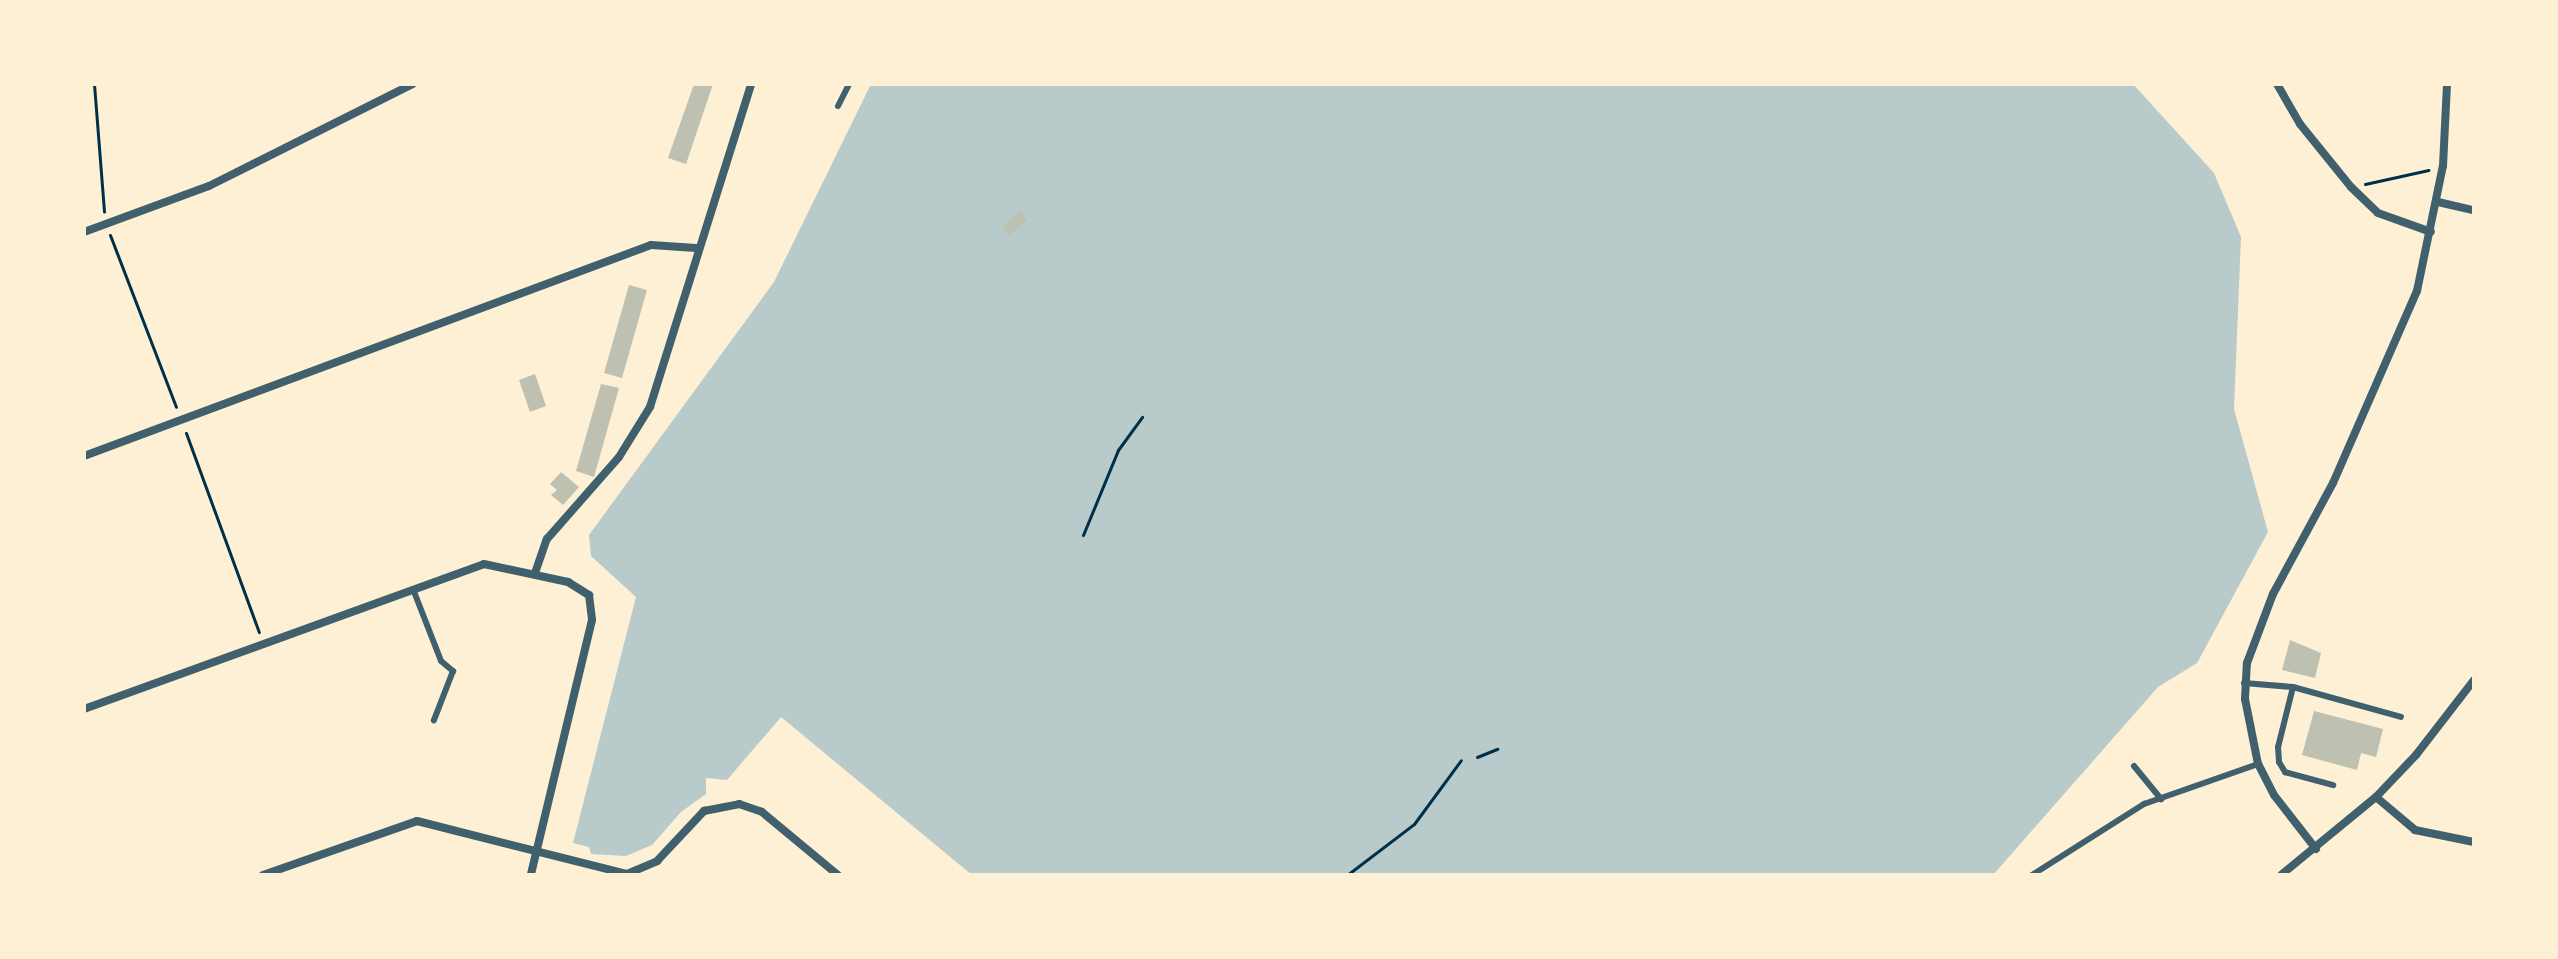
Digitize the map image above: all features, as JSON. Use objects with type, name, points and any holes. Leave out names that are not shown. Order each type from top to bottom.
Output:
[{"type":"street","points":[[84,232],[287,151],[413,84]]},
{"type":"street","points":[[535,573],[547,539],[635,437],[657,391],[696,248],[751,84]]},
{"type":"street","points":[[2277,84],[2300,124],[2351,187],[2378,213],[2431,232]]},
{"type":"street","points":[[2316,849],[2274,795],[2258,764],[2244,683],[2253,644],[2273,594],[2333,483],[2402,334],[2438,202],[2447,84]]},
{"type":"street","points":[[2438,202],[2474,210]]},
{"type":"street","points":[[84,456],[651,245],[696,248]]},
{"type":"street","points":[[84,709],[484,564],[535,573],[580,587],[593,610],[531,875]]},
{"type":"street","points":[[2281,875],[2376,797],[2449,715],[2474,680]]},
{"type":"street","points":[[2376,797],[2415,830],[2474,842]]},
{"type":"street","points":[[263,875],[283,872],[404,822],[628,875],[657,861],[704,811],[739,804],[762,812],[838,875]]},
{"type":"lane","points":[[838,106],[849,84]]},
{"type":"lane","points":[[413,589],[441,661],[453,671],[434,720]]},
{"type":"lane","points":[[2244,683],[2293,687],[2401,717]]},
{"type":"lane","points":[[2293,687],[2278,747],[2279,762],[2285,772],[2333,785]]},
{"type":"lane","points":[[2032,875],[2144,804],[2258,764]]},
{"type":"lane","points":[[2134,766],[2161,799]]},
{"type":"path","points":[[94,84],[106,224],[263,644]]},
{"type":"path","points":[[2351,187],[2443,166]]},
{"type":"path","points":[[1083,535],[1118,450],[1142,417]]},
{"type":"path","points":[[1477,757],[1497,749]]},
{"type":"path","points":[[1347,875],[1414,824],[1461,760]]},
{"type":"shaded area","points":[[871,84],[2133,84],[2214,173],[2241,237],[2234,409],[2268,532],[2197,663],[2158,687],[1993,875],[972,875],[781,717],[727,780],[706,778],[706,794],[681,812],[652,845],[626,856],[591,854],[589,847],[573,843],[636,597],[591,556],[589,535],[774,282]]},
{"type":"building","points":[[694,84],[713,84],[686,164],[668,158]]},
{"type":"building","points":[[1020,211],[1027,221],[1010,235],[1002,227]]},
{"type":"building","points":[[629,285],[647,290],[622,378],[604,373]]},
{"type":"building","points":[[535,374],[546,406],[530,412],[519,380]]},
{"type":"building","points":[[601,384],[619,388],[594,477],[576,471]]},
{"type":"building","points":[[561,472],[579,487],[563,505],[551,495],[557,490],[550,484]]},
{"type":"building","points":[[2290,640],[2321,653],[2315,678],[2282,670]]},
{"type":"building","points":[[2314,711],[2383,729],[2376,757],[2361,753],[2357,770],[2302,755]]}]
